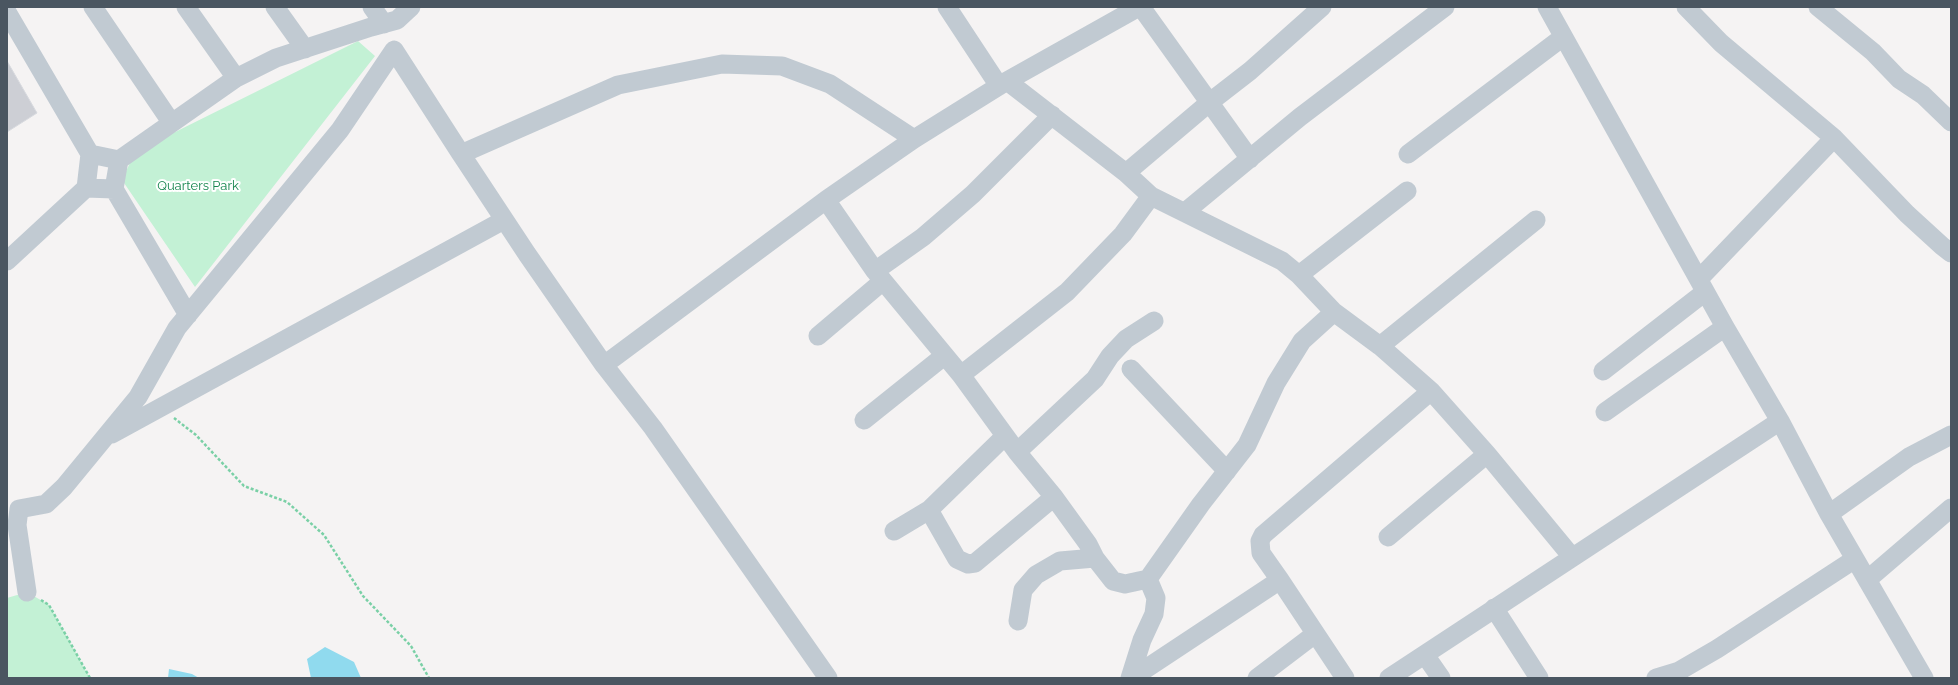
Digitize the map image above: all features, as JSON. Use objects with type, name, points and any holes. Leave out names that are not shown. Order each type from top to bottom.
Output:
[{"type":"street","points":[[93,7],[171,122]]},
{"type":"street","points":[[186,7],[236,78]]},
{"type":"street","points":[[275,7],[304,48]]},
{"type":"street","points":[[372,7],[378,25],[504,220],[604,364],[653,428],[828,678]]},
{"type":"street","points":[[188,315],[114,189],[119,160],[171,122],[236,78],[276,58],[304,48],[398,20],[411,7]]},
{"type":"street","points":[[947,7],[1003,84],[1052,115],[1151,196],[1282,261],[1299,275],[1334,312],[1380,346],[1431,392],[1487,454],[1572,557]]},
{"type":"street","points":[[1126,174],[1210,102],[1250,71],[1322,7]]},
{"type":"street","points":[[1185,212],[1300,117],[1445,7]]},
{"type":"street","points":[[1546,7],[1725,327],[1780,421],[1829,514],[1924,678]]},
{"type":"street","points":[[1686,7],[1721,43],[1834,138],[1907,214],[1942,246],[1951,252]]},
{"type":"street","points":[[1818,7],[1873,52],[1899,79],[1923,96],[1951,122]]},
{"type":"street","points":[[604,364],[826,200],[914,139],[1003,84],[1130,9],[1210,102],[1250,159]]},
{"type":"street","points":[[7,12],[90,154],[86,188],[7,261]]},
{"type":"street","points":[[1408,154],[1563,37]]},
{"type":"street","points":[[27,592],[13,508],[46,504],[64,487],[101,440],[138,397],[177,328],[340,130],[394,50]]},
{"type":"street","points":[[461,154],[618,85],[722,64],[782,66],[830,84],[914,139]]},
{"type":"street","points":[[818,336],[879,276],[973,194],[1052,115]]},
{"type":"street","points":[[1603,371],[1702,285],[1834,138]]},
{"type":"street","points":[[90,154],[119,160]]},
{"type":"street","points":[[86,188],[114,189]]},
{"type":"street","points":[[1299,275],[1407,191]]},
{"type":"street","points":[[961,375],[1066,292],[1123,234],[1151,196]]},
{"type":"street","points":[[826,200],[879,276],[961,375],[1017,452],[1054,496],[1088,544],[1095,558],[1113,581],[1125,584],[1148,579],[1247,445],[1276,383],[1302,341],[1334,312]]},
{"type":"street","points":[[101,440],[504,220]]},
{"type":"street","points":[[1380,346],[1536,220]]},
{"type":"street","points":[[1017,452],[1095,379],[1110,356],[1126,339],[1154,321]]},
{"type":"street","points":[[1605,412],[1725,327]]},
{"type":"street","points":[[864,420],[944,356]]},
{"type":"street","points":[[1131,369],[1227,471]]},
{"type":"street","points":[[1345,678],[1261,553],[1260,541],[1263,535],[1431,392]]},
{"type":"street","points":[[1389,678],[1780,421]]},
{"type":"street","points":[[1829,514],[1909,457],[1951,435]]},
{"type":"street","points":[[894,531],[929,510],[1005,436]]},
{"type":"street","points":[[1388,537],[1487,454]]},
{"type":"street","points":[[929,510],[957,559],[968,564],[975,563],[1054,496]]},
{"type":"street","points":[[1867,580],[1951,508]]},
{"type":"street","points":[[1018,622],[1023,590],[1036,575],[1060,561],[1095,558]]},
{"type":"street","points":[[1656,678],[1679,671],[1717,649],[1855,559]]},
{"type":"street","points":[[1131,678],[1142,640],[1154,614],[1156,598],[1148,579]]},
{"type":"street","points":[[1131,678],[1280,580]]},
{"type":"street","points":[[1494,608],[1539,678]]},
{"type":"street","points":[[1257,678],[1315,634]]},
{"type":"street","points":[[1425,655],[1441,678]]},
{"type":"path","points":[[163,405],[178,422],[196,436],[218,458],[244,486],[287,502],[324,535],[363,596],[411,646],[429,678]]},
{"type":"path","points":[[27,592],[49,605],[90,678]]},
{"type":"green space","name":"Quarters Park","points":[[358,41],[375,56],[195,287],[122,180],[135,152]]},
{"type":"green space","points":[[27,592],[49,605],[90,678],[7,678],[7,598]]},
{"type":"water","points":[[325,647],[354,662],[361,678],[311,678],[307,659]]},
{"type":"water","points":[[169,669],[192,674],[199,678],[168,678]]},
{"type":"building","points":[[7,61],[37,113],[7,132]]}]
